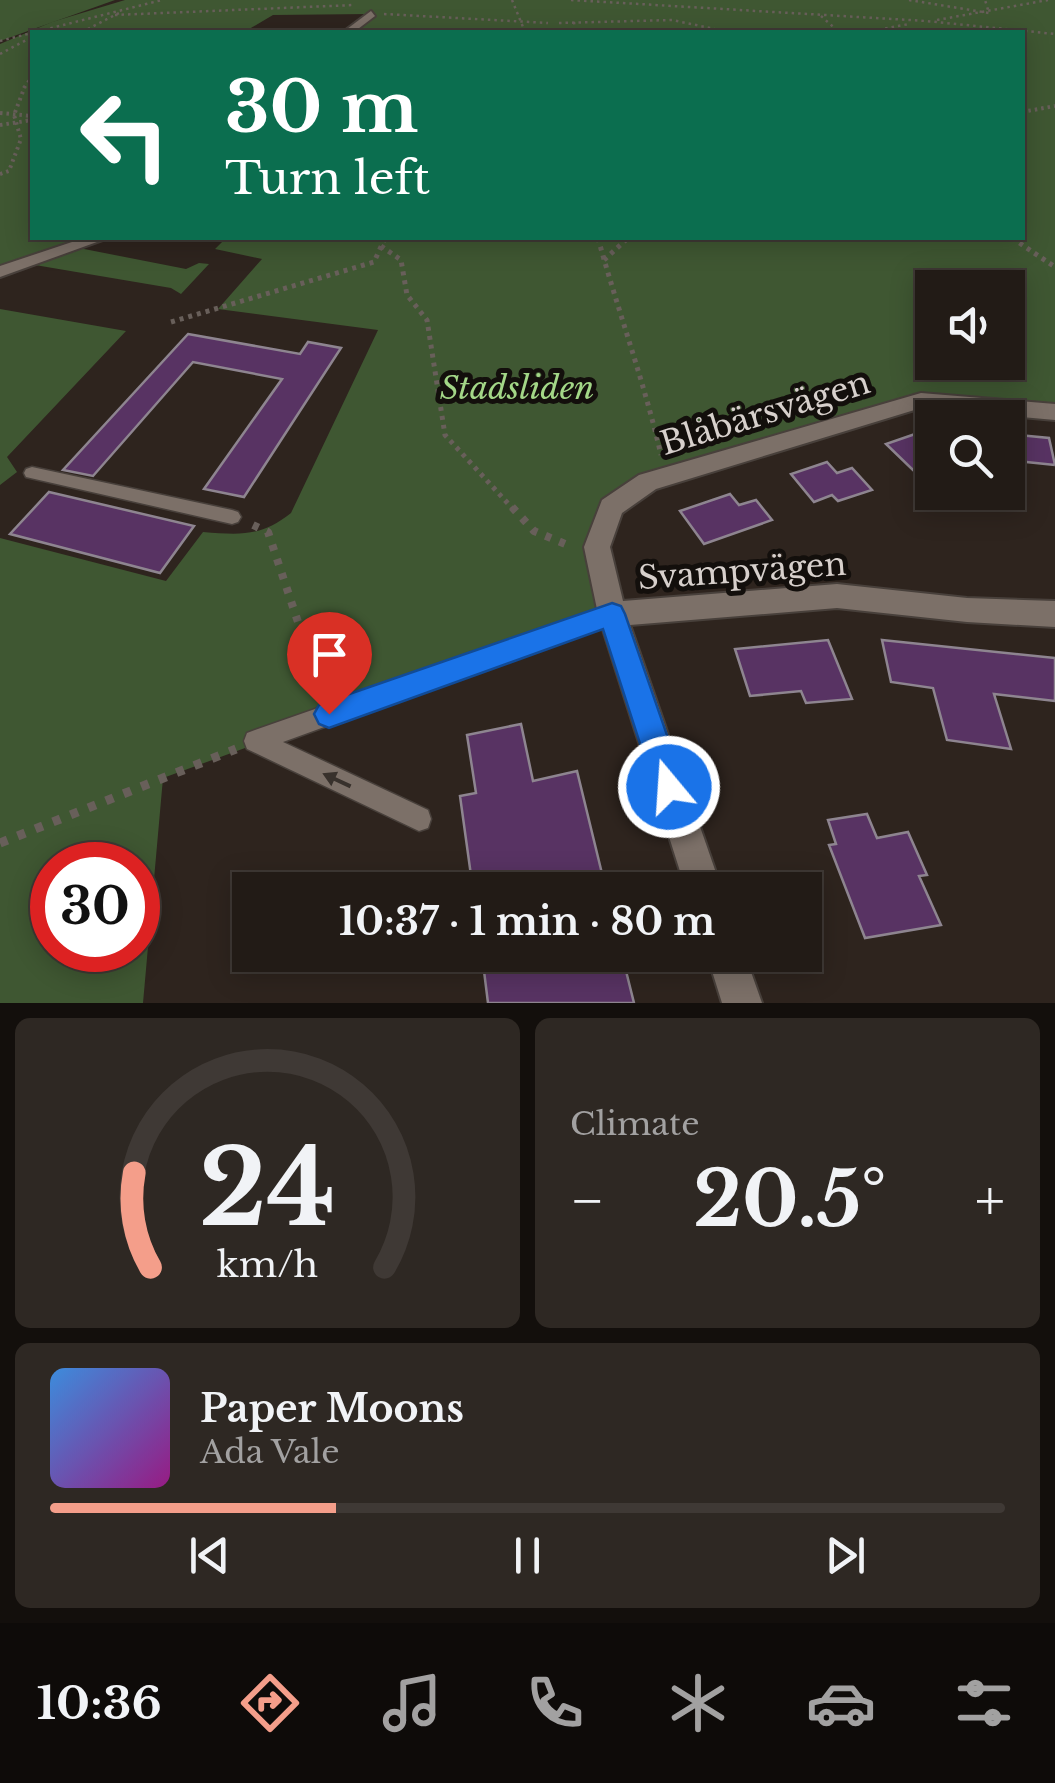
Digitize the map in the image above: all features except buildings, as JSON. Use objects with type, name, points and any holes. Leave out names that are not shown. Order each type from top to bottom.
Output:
[{"type":"street","points":[[351,30],[371,14]]},
{"type":"street","points":[[0,272],[93,240]]},
{"type":"street","name":"Blåbärsvägen","points":[[698,872],[612,614],[597,548],[611,507],[648,482],[920,400],[1055,412]]},
{"type":"street","name":"Svampvägen","points":[[612,614],[837,596],[1055,614]]},
{"type":"street","points":[[732,972],[742,1003]]},
{"type":"lane","points":[[32,473],[232,516]]},
{"type":"lane","points":[[255,741],[612,614]]},
{"type":"lane","points":[[255,741],[418,819]]},
{"type":"path","points":[[36,30],[142,0]]},
{"type":"path","points":[[50,30],[86,16],[162,0]]},
{"type":"path","points":[[512,0],[525,30]]},
{"type":"path","points":[[572,0],[1015,30]]},
{"type":"path","points":[[909,0],[989,13]]},
{"type":"path","points":[[984,0],[989,13]]},
{"type":"path","points":[[877,30],[1048,0]]},
{"type":"path","points":[[86,30],[134,5]]},
{"type":"path","points":[[115,15],[356,5]]},
{"type":"path","points":[[371,14],[548,23]]},
{"type":"path","points":[[820,15],[837,30]]},
{"type":"path","points":[[622,20],[623,30]]},
{"type":"path","points":[[559,22],[696,22],[722,30]]},
{"type":"path","points":[[574,22],[575,30]]},
{"type":"path","points":[[1025,31],[1055,34]]},
{"type":"path","points":[[0,40],[30,32]]},
{"type":"path","points":[[0,54],[30,39]]},
{"type":"path","points":[[0,174],[9,171],[16,161],[21,139],[14,123],[15,104],[30,78]]},
{"type":"path","points":[[1025,111],[1055,106]]},
{"type":"path","points":[[0,113],[30,118]]},
{"type":"path","points":[[0,125],[30,119]]},
{"type":"path","points":[[171,322],[374,262],[383,240]]},
{"type":"path","points":[[599,240],[622,327],[643,377],[666,476]]},
{"type":"path","points":[[604,260],[626,240]]},
{"type":"path","points":[[1015,240],[1055,266]]},
{"type":"path","points":[[381,246],[401,260],[407,295],[427,320],[445,435],[534,531],[599,557]]},
{"type":"path","points":[[232,516],[268,532],[329,714]]},
{"type":"path","points":[[0,843],[255,741]]},
{"type":"green space","points":[[0,0],[115,0],[30,30],[0,41]]},
{"type":"green space","name":"Stadsliden","points":[[125,0],[1055,0],[1055,412],[1025,409],[1025,400],[915,400],[648,482],[613,511],[600,539],[599,554],[612,614],[163,778],[157,842],[30,842],[30,972],[146,972],[143,1003],[0,1003],[0,538],[166,581],[203,532],[239,534],[270,527],[291,513],[378,330],[218,309],[262,259],[215,249],[224,240],[1025,240],[1025,30],[350,30],[369,14],[273,15],[247,30],[33,30]]},
{"type":"green space","name":"Stadsliden","points":[[30,31],[30,240],[95,240],[79,248],[186,269],[199,263],[209,264],[181,294],[171,288],[29,264],[0,272],[0,44]]},
{"type":"green space","points":[[0,309],[126,331],[7,457],[17,472],[0,485]]},
{"type":"route","points":[[329,714],[612,614],[669,787]]}]
